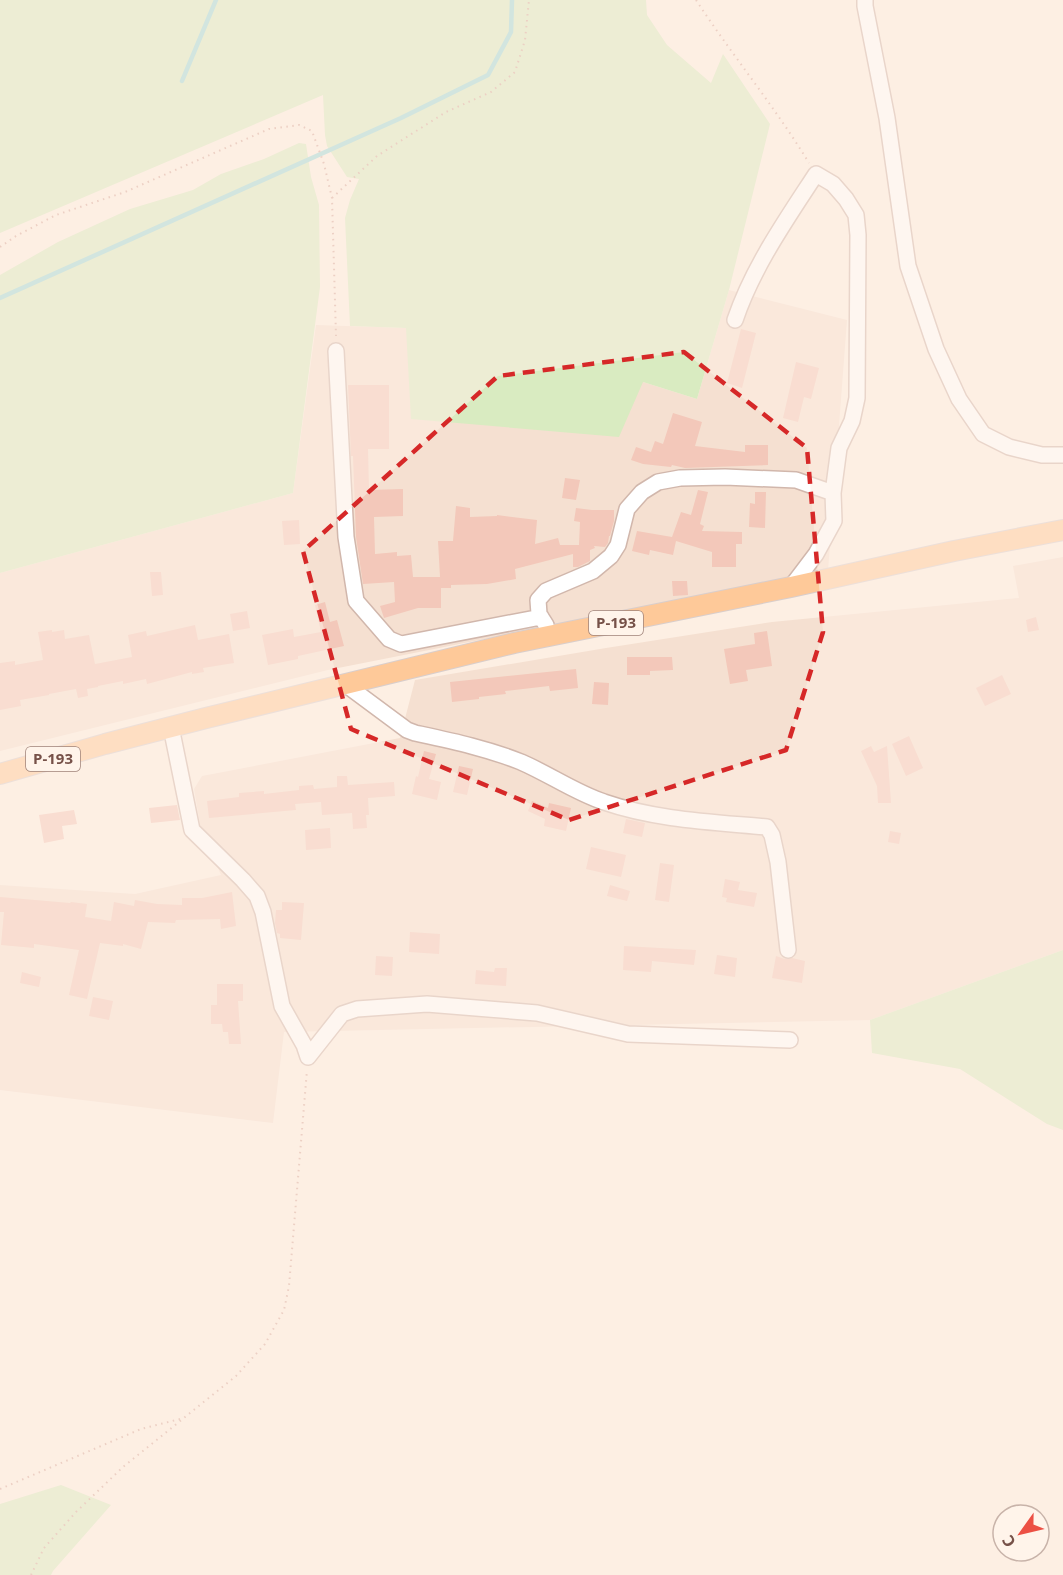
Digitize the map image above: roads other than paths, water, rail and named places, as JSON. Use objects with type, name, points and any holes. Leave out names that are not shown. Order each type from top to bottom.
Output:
[{"type":"main road","name":"Р-193","points":[[0,774],[171,727],[552,636],[1063,530]]},
{"type":"lane","points":[[865,0],[887,118],[908,266],[936,349],[959,399],[983,434],[1009,447],[1042,455],[1063,455]]},
{"type":"lane","points":[[735,320],[766,254],[816,174],[833,184],[856,215],[858,235],[857,398],[852,421],[839,448],[833,493],[834,521],[816,554],[791,586]]},
{"type":"lane","points":[[336,351],[346,537],[356,601],[389,639],[401,644],[541,617]]},
{"type":"lane","points":[[552,636],[539,614],[538,600],[546,591],[593,571],[611,556],[618,545],[627,509],[642,492],[658,482],[680,478],[725,477],[796,480],[833,493]]},
{"type":"lane","points":[[345,684],[415,733],[484,748],[523,763],[602,802],[637,812],[767,827],[772,835],[778,862],[788,951]]},
{"type":"lane","points":[[171,727],[192,830],[257,896],[263,912],[282,1006],[304,1045],[308,1057],[342,1014],[357,1009],[427,1004],[537,1013],[628,1034],[790,1040]]},
{"type":"waterway","points":[[182,81],[216,0]]},
{"type":"waterway","points":[[0,298],[401,118],[488,75],[511,32],[512,0]]}]
